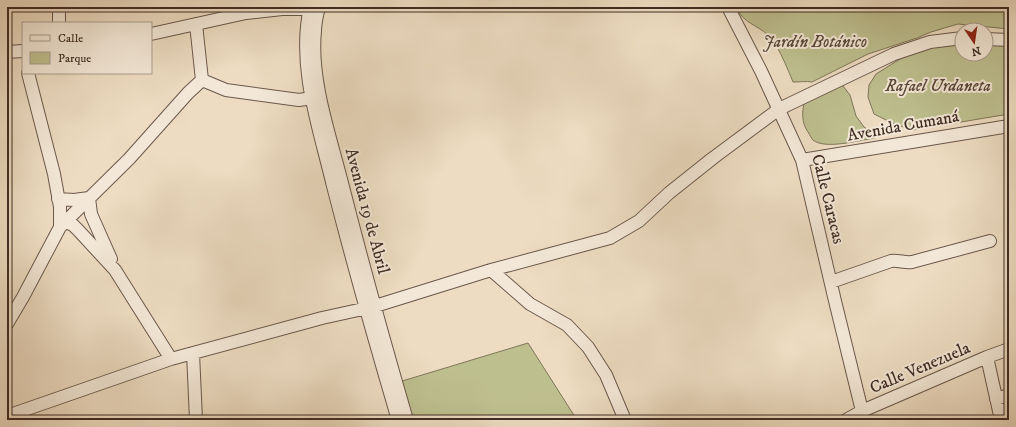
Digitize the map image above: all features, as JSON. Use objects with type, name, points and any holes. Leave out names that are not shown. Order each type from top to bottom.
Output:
[{"type":"street","points":[[59,7],[59,22]]},
{"type":"street","name":"Calle Caracas","points":[[728,7],[779,109],[802,160],[862,411]]},
{"type":"street","points":[[152,34],[246,13],[282,9],[313,8]]},
{"type":"street","name":"Avenida 19 de Abril","points":[[313,8],[306,29],[305,41],[312,98],[348,245],[407,420]]},
{"type":"street","name":"Avenida 19 de Abril","points":[[313,8],[315,30],[314,41],[318,82],[324,113],[355,236],[370,307],[398,420]]},
{"type":"street","points":[[196,24],[202,80]]},
{"type":"street","points":[[7,416],[193,353],[322,318],[370,307],[491,270],[610,238],[639,221],[670,193],[713,158],[779,109],[894,54],[930,42],[954,39]]},
{"type":"street","points":[[994,39],[1009,40]]},
{"type":"street","points":[[7,52],[22,51]]},
{"type":"street","points":[[28,74],[52,167],[62,224]]},
{"type":"street","points":[[202,80],[226,90],[299,100],[312,98]]},
{"type":"street","points":[[7,324],[62,224],[129,159],[188,93],[202,80]]},
{"type":"street","name":"Avenida Cumaná","points":[[802,160],[1009,126]]},
{"type":"street","points":[[58,199],[74,200],[88,198]]},
{"type":"street","points":[[88,198],[91,214],[115,270],[171,360]]},
{"type":"street","points":[[62,224],[73,225],[115,270]]},
{"type":"street","points":[[831,282],[891,261],[912,262],[990,241]]},
{"type":"street","points":[[491,270],[530,304],[567,325],[588,347],[606,375],[625,420]]},
{"type":"street","name":"Calle Venezuela","points":[[846,420],[862,411],[1009,349]]},
{"type":"street","points":[[193,353],[196,420]]},
{"type":"street","points":[[987,357],[1001,420]]},
{"type":"street","points":[[996,399],[1009,395]]},
{"type":"green space","name":"Jardín Botánico","points":[[736,7],[1009,7],[1009,29],[994,28],[994,22],[954,22],[954,25],[868,54],[812,82],[793,82],[782,57],[768,35],[746,20],[739,13]]},
{"type":"green space","name":"Rafael Urdaneta","points":[[954,45],[954,62],[994,62],[994,45],[1009,46],[1009,114],[913,130],[894,124],[874,114],[868,97],[869,85],[876,74],[911,52],[937,46]]},
{"type":"green space","points":[[834,83],[843,86],[850,95],[856,116],[864,127],[876,135],[875,138],[834,144],[818,143],[812,139],[803,120],[805,99]]},
{"type":"green space","points":[[528,343],[577,420],[408,420],[399,382]]}]
